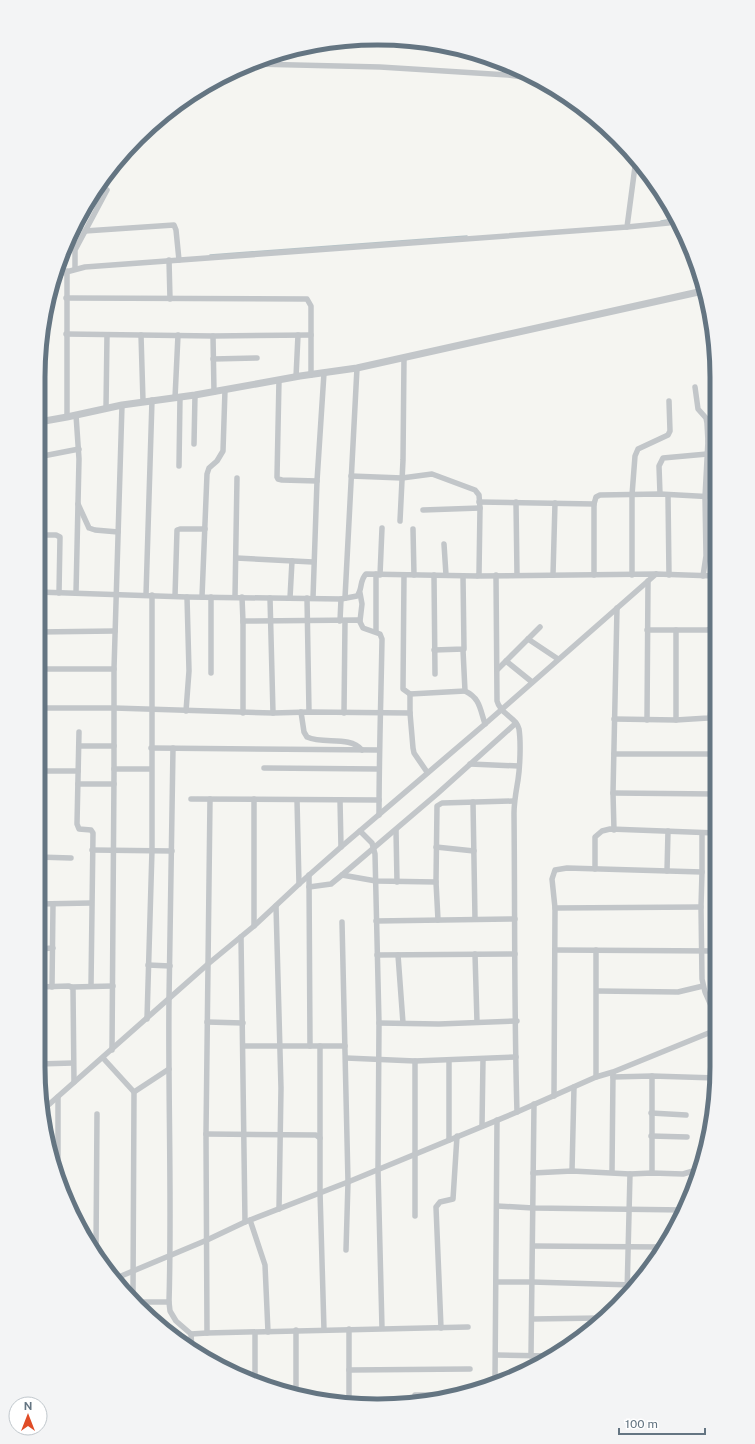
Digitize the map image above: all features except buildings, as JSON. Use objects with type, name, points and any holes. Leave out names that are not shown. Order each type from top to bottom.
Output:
[{"type":"street","points":[[267,64],[380,67],[520,77]]},
{"type":"street","points":[[627,226],[635,167]]},
{"type":"street","points":[[75,266],[75,250],[107,190]]},
{"type":"street","points":[[62,273],[75,266],[85,267],[169,260],[179,256],[671,222]]},
{"type":"street","points":[[85,231],[170,224],[174,225],[179,256]]},
{"type":"street","points":[[169,260],[170,299]]},
{"type":"street","points":[[67,271],[67,417]]},
{"type":"street","points":[[45,421],[122,405],[177,398],[357,368],[699,292]]},
{"type":"street","points":[[66,298],[307,298],[310,306],[311,375]]},
{"type":"street","points":[[66,334],[213,336],[311,335]]},
{"type":"street","points":[[106,408],[107,335]]},
{"type":"street","points":[[141,335],[143,402]]},
{"type":"street","points":[[178,335],[177,398],[180,466]]},
{"type":"street","points":[[296,377],[298,335]]},
{"type":"street","points":[[213,336],[214,392]]},
{"type":"street","points":[[213,359],[257,358]]},
{"type":"street","points":[[400,520],[404,358]]},
{"type":"street","points":[[344,713],[343,599],[357,368]]},
{"type":"street","points":[[309,712],[308,620],[313,562],[324,373]]},
{"type":"street","points":[[279,380],[277,477],[278,479],[282,480],[317,481]]},
{"type":"street","points":[[695,387],[698,409],[706,418],[710,436]]},
{"type":"street","points":[[202,597],[207,474],[209,468],[217,461],[223,451],[225,390]]},
{"type":"street","points":[[194,444],[195,395]]},
{"type":"street","points":[[147,1019],[152,850],[149,595],[152,400]]},
{"type":"street","points":[[632,575],[632,495],[636,451],[668,435],[670,431],[669,401]]},
{"type":"street","points":[[112,1050],[114,669],[122,405]]},
{"type":"street","points":[[76,415],[79,450],[76,594]]},
{"type":"street","points":[[703,576],[706,556],[705,497],[707,454],[710,444]]},
{"type":"street","points":[[45,456],[79,450]]},
{"type":"street","points":[[660,494],[659,466],[663,458],[707,454]]},
{"type":"street","points":[[351,476],[402,478],[432,474],[475,490],[479,495],[480,508],[480,572],[478,576]]},
{"type":"street","points":[[235,597],[237,478]]},
{"type":"street","points":[[594,575],[594,504],[596,497],[600,495],[660,494],[710,497]]},
{"type":"street","points":[[668,495],[669,575]]},
{"type":"street","points":[[479,502],[594,504]]},
{"type":"street","points":[[516,502],[517,575]]},
{"type":"street","points":[[553,575],[555,503]]},
{"type":"street","points":[[78,504],[89,528],[118,532]]},
{"type":"street","points":[[423,510],[480,508]]},
{"type":"street","points":[[376,632],[378,575],[382,528]]},
{"type":"street","points":[[175,596],[177,530],[204,529]]},
{"type":"street","points":[[414,529],[414,575]]},
{"type":"street","points":[[45,535],[56,535],[60,537],[59,593]]},
{"type":"street","points":[[444,544],[446,575]]},
{"type":"street","points":[[236,558],[313,562]]},
{"type":"street","points":[[290,598],[292,561]]},
{"type":"street","points":[[379,815],[382,636],[376,632],[363,628],[360,620],[362,604],[360,593],[363,577],[366,574],[478,576],[656,574],[710,576]]},
{"type":"street","points":[[48,1106],[208,964],[254,926],[308,875],[485,724],[500,709],[656,574]]},
{"type":"street","points":[[404,575],[403,689],[410,694],[464,691],[472,694],[476,699],[485,724]]},
{"type":"street","points":[[434,575],[435,674]]},
{"type":"street","points":[[496,575],[498,669],[497,701],[500,709],[516,723],[519,729],[519,766],[514,801],[517,1112]]},
{"type":"street","points":[[463,576],[464,691]]},
{"type":"street","points":[[647,720],[648,581]]},
{"type":"street","points":[[45,592],[187,597],[343,599],[355,597],[360,593]]},
{"type":"street","points":[[186,711],[189,671],[187,597]]},
{"type":"street","points":[[211,597],[211,673]]},
{"type":"street","points":[[242,597],[243,712]]},
{"type":"street","points":[[270,598],[273,713]]},
{"type":"street","points":[[614,830],[614,719],[617,608]]},
{"type":"street","points":[[243,622],[360,620]]},
{"type":"street","points":[[498,669],[540,627]]},
{"type":"street","points":[[647,630],[710,630]]},
{"type":"street","points":[[676,630],[676,720]]},
{"type":"street","points":[[45,632],[115,631]]},
{"type":"street","points":[[528,639],[558,659]]},
{"type":"street","points":[[434,650],[463,650]]},
{"type":"street","points":[[506,661],[532,682]]},
{"type":"street","points":[[45,669],[114,669]]},
{"type":"street","points":[[410,694],[410,714],[414,753],[427,772]]},
{"type":"street","points":[[45,708],[114,708],[273,713],[309,712],[410,714]]},
{"type":"street","points":[[300,712],[304,732],[307,737],[321,742],[351,742],[362,750]]},
{"type":"street","points":[[614,719],[676,720],[710,717]]},
{"type":"street","points":[[309,887],[331,884],[396,830],[516,723]]},
{"type":"street","points":[[80,732],[78,827],[79,829],[87,829],[93,832],[91,986]]},
{"type":"street","points":[[79,746],[114,746]]},
{"type":"street","points":[[151,748],[379,750]]},
{"type":"street","points":[[173,748],[169,999],[170,1256],[168,1302],[170,1311],[176,1321],[191,1334],[256,1333],[296,1330],[468,1327]]},
{"type":"street","points":[[614,754],[710,754]]},
{"type":"street","points":[[470,764],[519,766]]},
{"type":"street","points":[[264,768],[379,769]]},
{"type":"street","points":[[114,769],[151,769]]},
{"type":"street","points":[[45,771],[78,771]]},
{"type":"street","points":[[78,784],[114,784]]},
{"type":"street","points":[[613,793],[710,794]]},
{"type":"street","points":[[191,799],[379,800]]},
{"type":"street","points":[[207,1333],[208,1240],[206,1134],[210,799]]},
{"type":"street","points":[[254,799],[254,926]]},
{"type":"street","points":[[297,800],[299,884]]},
{"type":"street","points":[[340,800],[341,847]]},
{"type":"street","points":[[438,920],[436,882],[437,806],[442,803],[514,801]]},
{"type":"street","points":[[472,802],[475,919]]},
{"type":"street","points":[[396,830],[397,882]]},
{"type":"street","points":[[595,869],[595,837],[602,831],[614,830],[710,833]]},
{"type":"street","points":[[360,831],[374,848],[376,881],[379,1023],[378,1170],[382,1328]]},
{"type":"street","points":[[667,871],[668,831]]},
{"type":"street","points":[[702,833],[701,950],[703,986],[710,1003]]},
{"type":"street","points":[[436,847],[474,850]]},
{"type":"street","points":[[92,850],[172,850]]},
{"type":"street","points":[[45,857],[71,858]]},
{"type":"street","points":[[554,1096],[555,908],[552,879],[555,870],[567,868],[702,872]]},
{"type":"street","points":[[308,875],[310,1046]]},
{"type":"street","points":[[342,875],[376,881],[436,882]]},
{"type":"street","points":[[45,904],[91,903]]},
{"type":"street","points":[[52,987],[53,904]]},
{"type":"street","points":[[276,906],[280,1046],[279,1209]]},
{"type":"street","points":[[555,908],[701,907]]},
{"type":"street","points":[[376,921],[515,919]]},
{"type":"street","points":[[342,922],[348,1182],[346,1250]]},
{"type":"street","points":[[241,937],[243,1135],[247,1221],[265,1265],[268,1332]]},
{"type":"street","points":[[45,948],[52,948]]},
{"type":"street","points":[[555,950],[710,951]]},
{"type":"street","points":[[596,950],[596,1077]]},
{"type":"street","points":[[475,954],[477,1022]]},
{"type":"street","points":[[377,956],[515,954]]},
{"type":"street","points":[[398,955],[403,1023]]},
{"type":"street","points":[[148,965],[170,966]]},
{"type":"street","points":[[45,987],[113,986]]},
{"type":"street","points":[[597,991],[678,992],[703,986]]},
{"type":"street","points":[[72,987],[74,991],[74,1082]]},
{"type":"street","points":[[379,1023],[516,1021]]},
{"type":"street","points":[[207,1022],[243,1023]]},
{"type":"street","points":[[613,1074],[710,1033]]},
{"type":"street","points":[[243,1046],[345,1046]]},
{"type":"street","points":[[320,1046],[320,1192],[324,1330]]},
{"type":"street","points":[[346,1058],[415,1061],[516,1057]]},
{"type":"street","points":[[103,1058],[134,1092],[133,1292]]},
{"type":"street","points":[[482,1126],[483,1059]]},
{"type":"street","points":[[449,1060],[449,1140]]},
{"type":"street","points":[[415,1061],[415,1216]]},
{"type":"street","points":[[45,1064],[73,1063]]},
{"type":"street","points":[[134,1092],[169,1069]]},
{"type":"street","points":[[612,1172],[613,1074]]},
{"type":"street","points":[[120,1276],[208,1240],[247,1221],[378,1170],[596,1077],[613,1074],[709,1078]]},
{"type":"street","points":[[652,1076],[652,1173]]},
{"type":"street","points":[[572,1171],[574,1087]]},
{"type":"street","points":[[58,1097],[58,1159]]},
{"type":"street","points":[[531,1356],[534,1104]]},
{"type":"street","points":[[96,1243],[97,1114]]},
{"type":"street","points":[[651,1114],[686,1115]]},
{"type":"street","points":[[495,1377],[497,1120]]},
{"type":"street","points":[[206,1134],[316,1135],[320,1138]]},
{"type":"street","points":[[441,1328],[436,1207],[440,1202],[453,1199],[457,1136]]},
{"type":"street","points":[[651,1136],[687,1137]]},
{"type":"street","points":[[533,1173],[572,1171],[630,1174],[683,1174],[693,1171]]},
{"type":"street","points":[[630,1174],[628,1246],[630,1283]]},
{"type":"street","points":[[497,1206],[533,1208],[678,1210]]},
{"type":"street","points":[[533,1246],[657,1246]]},
{"type":"street","points":[[496,1282],[628,1285]]},
{"type":"street","points":[[142,1302],[168,1302]]},
{"type":"street","points":[[532,1319],[594,1318]]},
{"type":"street","points":[[296,1330],[296,1389]]},
{"type":"street","points":[[349,1330],[350,1397]]},
{"type":"street","points":[[255,1376],[256,1333]]},
{"type":"street","points":[[191,1334],[191,1342]]},
{"type":"street","points":[[496,1355],[541,1356]]},
{"type":"street","points":[[349,1370],[470,1369]]},
{"type":"street","points":[[415,1395],[428,1395]]},
{"type":"waterway","points":[[661,221],[670,220]]},
{"type":"waterway","points":[[210,255],[467,236]]}]
